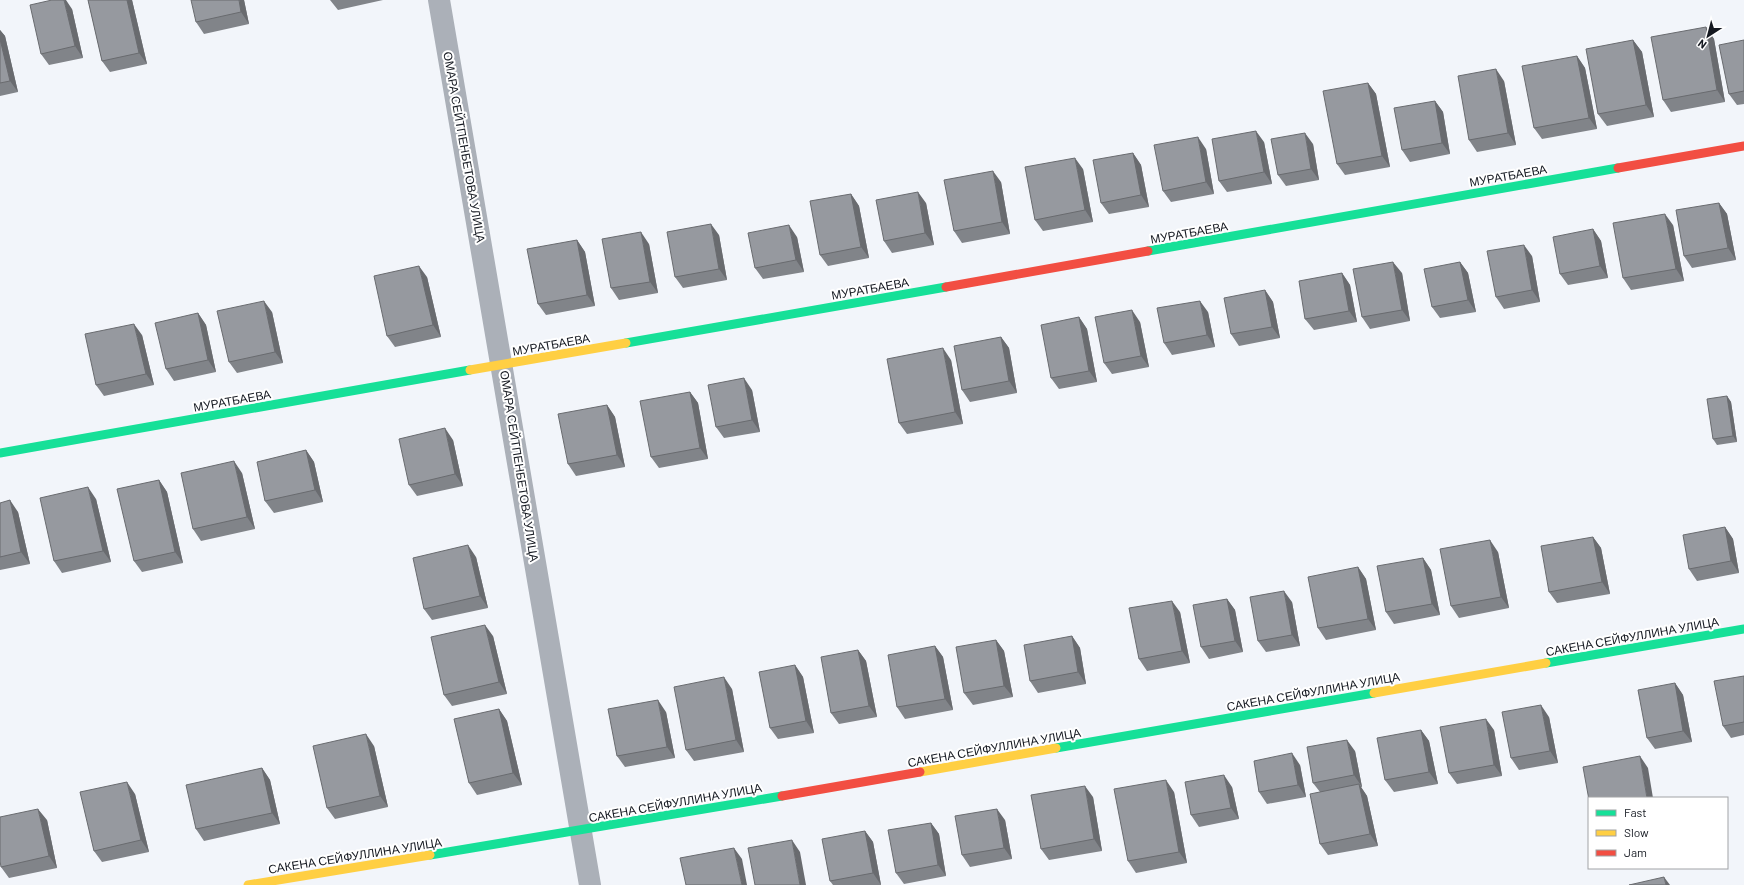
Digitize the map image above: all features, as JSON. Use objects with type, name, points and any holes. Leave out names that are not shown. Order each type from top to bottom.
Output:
[{"type":"street","name":"ОМАРА СЕЙТПЕНБЕТОВА УЛИЦА","points":[[439,0],[503,365],[590,885]]},
{"type":"street","name":"МУРАТБАЕВА","points":[[0,453],[1744,146]]},
{"type":"street","name":"САКЕНА СЕЙФУЛЛИНА УЛИЦА","points":[[248,885],[580,831],[1744,629]]},
{"type":"building","points":[[52,0],[64,0],[75,46],[41,54],[30,5]]},
{"type":"building","points":[[88,0],[127,0],[139,53],[102,61]]},
{"type":"building","points":[[191,0],[239,0],[241,12],[196,22]]},
{"type":"building","points":[[1706,27],[1717,90],[1663,100],[1651,37]]},
{"type":"building","points":[[0,39],[10,81],[0,83]]},
{"type":"building","points":[[1633,40],[1646,105],[1598,114],[1586,49]]},
{"type":"building","points":[[1744,40],[1744,91],[1729,94],[1719,45]]},
{"type":"building","points":[[1577,56],[1589,118],[1534,128],[1522,66]]},
{"type":"building","points":[[1496,69],[1508,133],[1469,140],[1458,76]]},
{"type":"building","points":[[1368,83],[1382,156],[1337,164],[1323,91]]},
{"type":"building","points":[[1435,101],[1442,143],[1402,150],[1394,108]]},
{"type":"building","points":[[1256,131],[1264,172],[1219,181],[1212,139]]},
{"type":"building","points":[[1305,133],[1311,169],[1278,175],[1271,139]]},
{"type":"building","points":[[1198,137],[1206,182],[1163,191],[1154,145]]},
{"type":"building","points":[[1133,153],[1141,195],[1101,203],[1093,160]]},
{"type":"building","points":[[1075,158],[1085,210],[1035,220],[1025,167]]},
{"type":"building","points":[[993,171],[1002,222],[954,231],[944,180]]},
{"type":"building","points":[[918,192],[925,233],[884,241],[876,200]]},
{"type":"building","points":[[851,194],[861,247],[820,255],[810,201]]},
{"type":"building","points":[[1719,203],[1728,248],[1684,256],[1676,210]]},
{"type":"building","points":[[1665,214],[1676,269],[1623,278],[1613,223]]},
{"type":"building","points":[[711,224],[719,269],[675,277],[667,232]]},
{"type":"building","points":[[789,225],[796,260],[755,268],[748,233]]},
{"type":"building","points":[[1593,229],[1600,266],[1560,274],[1553,237]]},
{"type":"building","points":[[641,232],[650,282],[611,288],[602,239]]},
{"type":"building","points":[[577,240],[587,295],[538,304],[527,249]]},
{"type":"building","points":[[1524,245],[1532,290],[1496,297],[1487,251]]},
{"type":"building","points":[[1393,262],[1402,310],[1362,317],[1353,269]]},
{"type":"building","points":[[1460,262],[1468,300],[1432,307],[1424,269]]},
{"type":"building","points":[[419,266],[433,325],[387,336],[374,276]]},
{"type":"building","points":[[1342,273],[1349,311],[1305,319],[1299,281]]},
{"type":"building","points":[[1265,290],[1272,327],[1231,334],[1224,298]]},
{"type":"building","points":[[264,301],[275,352],[229,362],[217,311]]},
{"type":"building","points":[[1200,301],[1207,335],[1164,343],[1157,308]]},
{"type":"building","points":[[1132,310],[1141,356],[1104,363],[1095,317]]},
{"type":"building","points":[[198,313],[208,360],[166,369],[155,323]]},
{"type":"building","points":[[1079,317],[1089,371],[1051,378],[1041,325]]},
{"type":"building","points":[[134,324],[146,374],[96,385],[85,334]]},
{"type":"building","points":[[1001,337],[1009,381],[962,390],[954,346]]},
{"type":"building","points":[[943,348],[955,412],[899,423],[887,359]]},
{"type":"building","points":[[744,378],[752,420],[716,427],[708,385]]},
{"type":"building","points":[[690,392],[700,448],[651,457],[640,401]]},
{"type":"building","points":[[1727,396],[1733,436],[1713,439],[1707,399]]},
{"type":"building","points":[[607,405],[617,455],[568,464],[558,414]]},
{"type":"building","points":[[445,428],[455,474],[409,485],[399,439]]},
{"type":"building","points":[[306,450],[315,490],[265,501],[257,462]]},
{"type":"building","points":[[234,461],[247,517],[193,529],[181,473]]},
{"type":"building","points":[[159,480],[175,552],[134,561],[117,489]]},
{"type":"building","points":[[88,487],[103,551],[54,561],[40,498]]},
{"type":"building","points":[[10,500],[21,552],[0,557],[0,503]]},
{"type":"building","points":[[1725,527],[1731,561],[1689,569],[1683,535]]},
{"type":"building","points":[[1593,537],[1602,582],[1549,592],[1541,546]]},
{"type":"building","points":[[1490,540],[1501,597],[1451,606],[1440,549]]},
{"type":"building","points":[[468,545],[480,596],[424,609],[413,558]]},
{"type":"building","points":[[1423,558],[1432,604],[1386,612],[1377,566]]},
{"type":"building","points":[[1358,567],[1368,619],[1318,628],[1308,577]]},
{"type":"building","points":[[1284,591],[1292,635],[1258,641],[1250,597]]},
{"type":"building","points":[[1227,599],[1235,641],[1201,647],[1193,605]]},
{"type":"building","points":[[1172,601],[1182,651],[1139,659],[1129,608]]},
{"type":"building","points":[[485,625],[499,682],[444,695],[431,637]]},
{"type":"building","points":[[1072,636],[1078,672],[1030,681],[1024,645]]},
{"type":"building","points":[[996,640],[1004,686],[964,693],[956,647]]},
{"type":"building","points":[[935,646],[945,699],[897,707],[888,655]]},
{"type":"building","points":[[858,650],[869,706],[831,713],[821,657]]},
{"type":"building","points":[[795,665],[806,721],[770,728],[759,672]]},
{"type":"building","points":[[1744,676],[1744,722],[1723,726],[1714,681]]},
{"type":"building","points":[[724,677],[736,740],[686,750],[674,687]]},
{"type":"building","points":[[1675,683],[1683,731],[1647,738],[1638,690]]},
{"type":"building","points":[[658,700],[667,747],[617,756],[608,709]]},
{"type":"building","points":[[1541,705],[1550,751],[1511,758],[1502,712]]},
{"type":"building","points":[[499,709],[513,773],[469,783],[454,719]]},
{"type":"building","points":[[1486,719],[1494,765],[1449,773],[1440,727]]},
{"type":"building","points":[[1421,730],[1429,772],[1385,780],[1377,738]]},
{"type":"building","points":[[366,734],[380,796],[327,808],[313,746]]},
{"type":"building","points":[[1347,740],[1354,775],[1313,783],[1307,747]]},
{"type":"building","points":[[1292,753],[1298,785],[1259,792],[1254,761]]},
{"type":"building","points":[[1640,756],[1647,797],[1588,797],[1583,767]]},
{"type":"building","points":[[262,768],[272,813],[196,829],[186,785]]},
{"type":"building","points":[[1224,775],[1231,808],[1191,815],[1185,782]]},
{"type":"building","points":[[1166,780],[1179,852],[1128,861],[1114,789]]},
{"type":"building","points":[[127,782],[141,840],[94,851],[80,792]]},
{"type":"building","points":[[1359,784],[1370,834],[1320,844],[1310,794]]},
{"type":"building","points":[[1085,786],[1094,839],[1041,849],[1031,795]]},
{"type":"building","points":[[38,809],[49,856],[1,867],[0,817]]},
{"type":"building","points":[[997,809],[1004,848],[962,855],[955,816]]},
{"type":"building","points":[[931,823],[938,865],[896,873],[888,830]]},
{"type":"building","points":[[865,831],[873,873],[830,881],[822,839]]},
{"type":"building","points":[[792,840],[800,885],[755,885],[748,848]]},
{"type":"building","points":[[734,848],[742,885],[686,885],[680,858]]},
{"type":"building","points":[[1664,877],[1666,885],[1629,885]]},
{"type":"traffic: fast","points":[[1148,251],[1618,168]]},
{"type":"traffic: fast","points":[[626,343],[946,287]]},
{"type":"traffic: fast","points":[[0,453],[470,370]]},
{"type":"traffic: fast","points":[[1546,663],[1744,629]]},
{"type":"traffic: fast","points":[[1056,748],[1374,693]]},
{"type":"traffic: fast","points":[[430,855],[782,796]]},
{"type":"traffic: slow","points":[[470,370],[626,343]]},
{"type":"traffic: slow","points":[[1374,693],[1546,663]]},
{"type":"traffic: slow","points":[[920,772],[1056,748]]},
{"type":"traffic: slow","points":[[248,885],[430,855]]},
{"type":"traffic: jam","points":[[1618,168],[1744,146]]},
{"type":"traffic: jam","points":[[946,287],[1148,251]]},
{"type":"traffic: jam","points":[[782,796],[920,772]]}]
